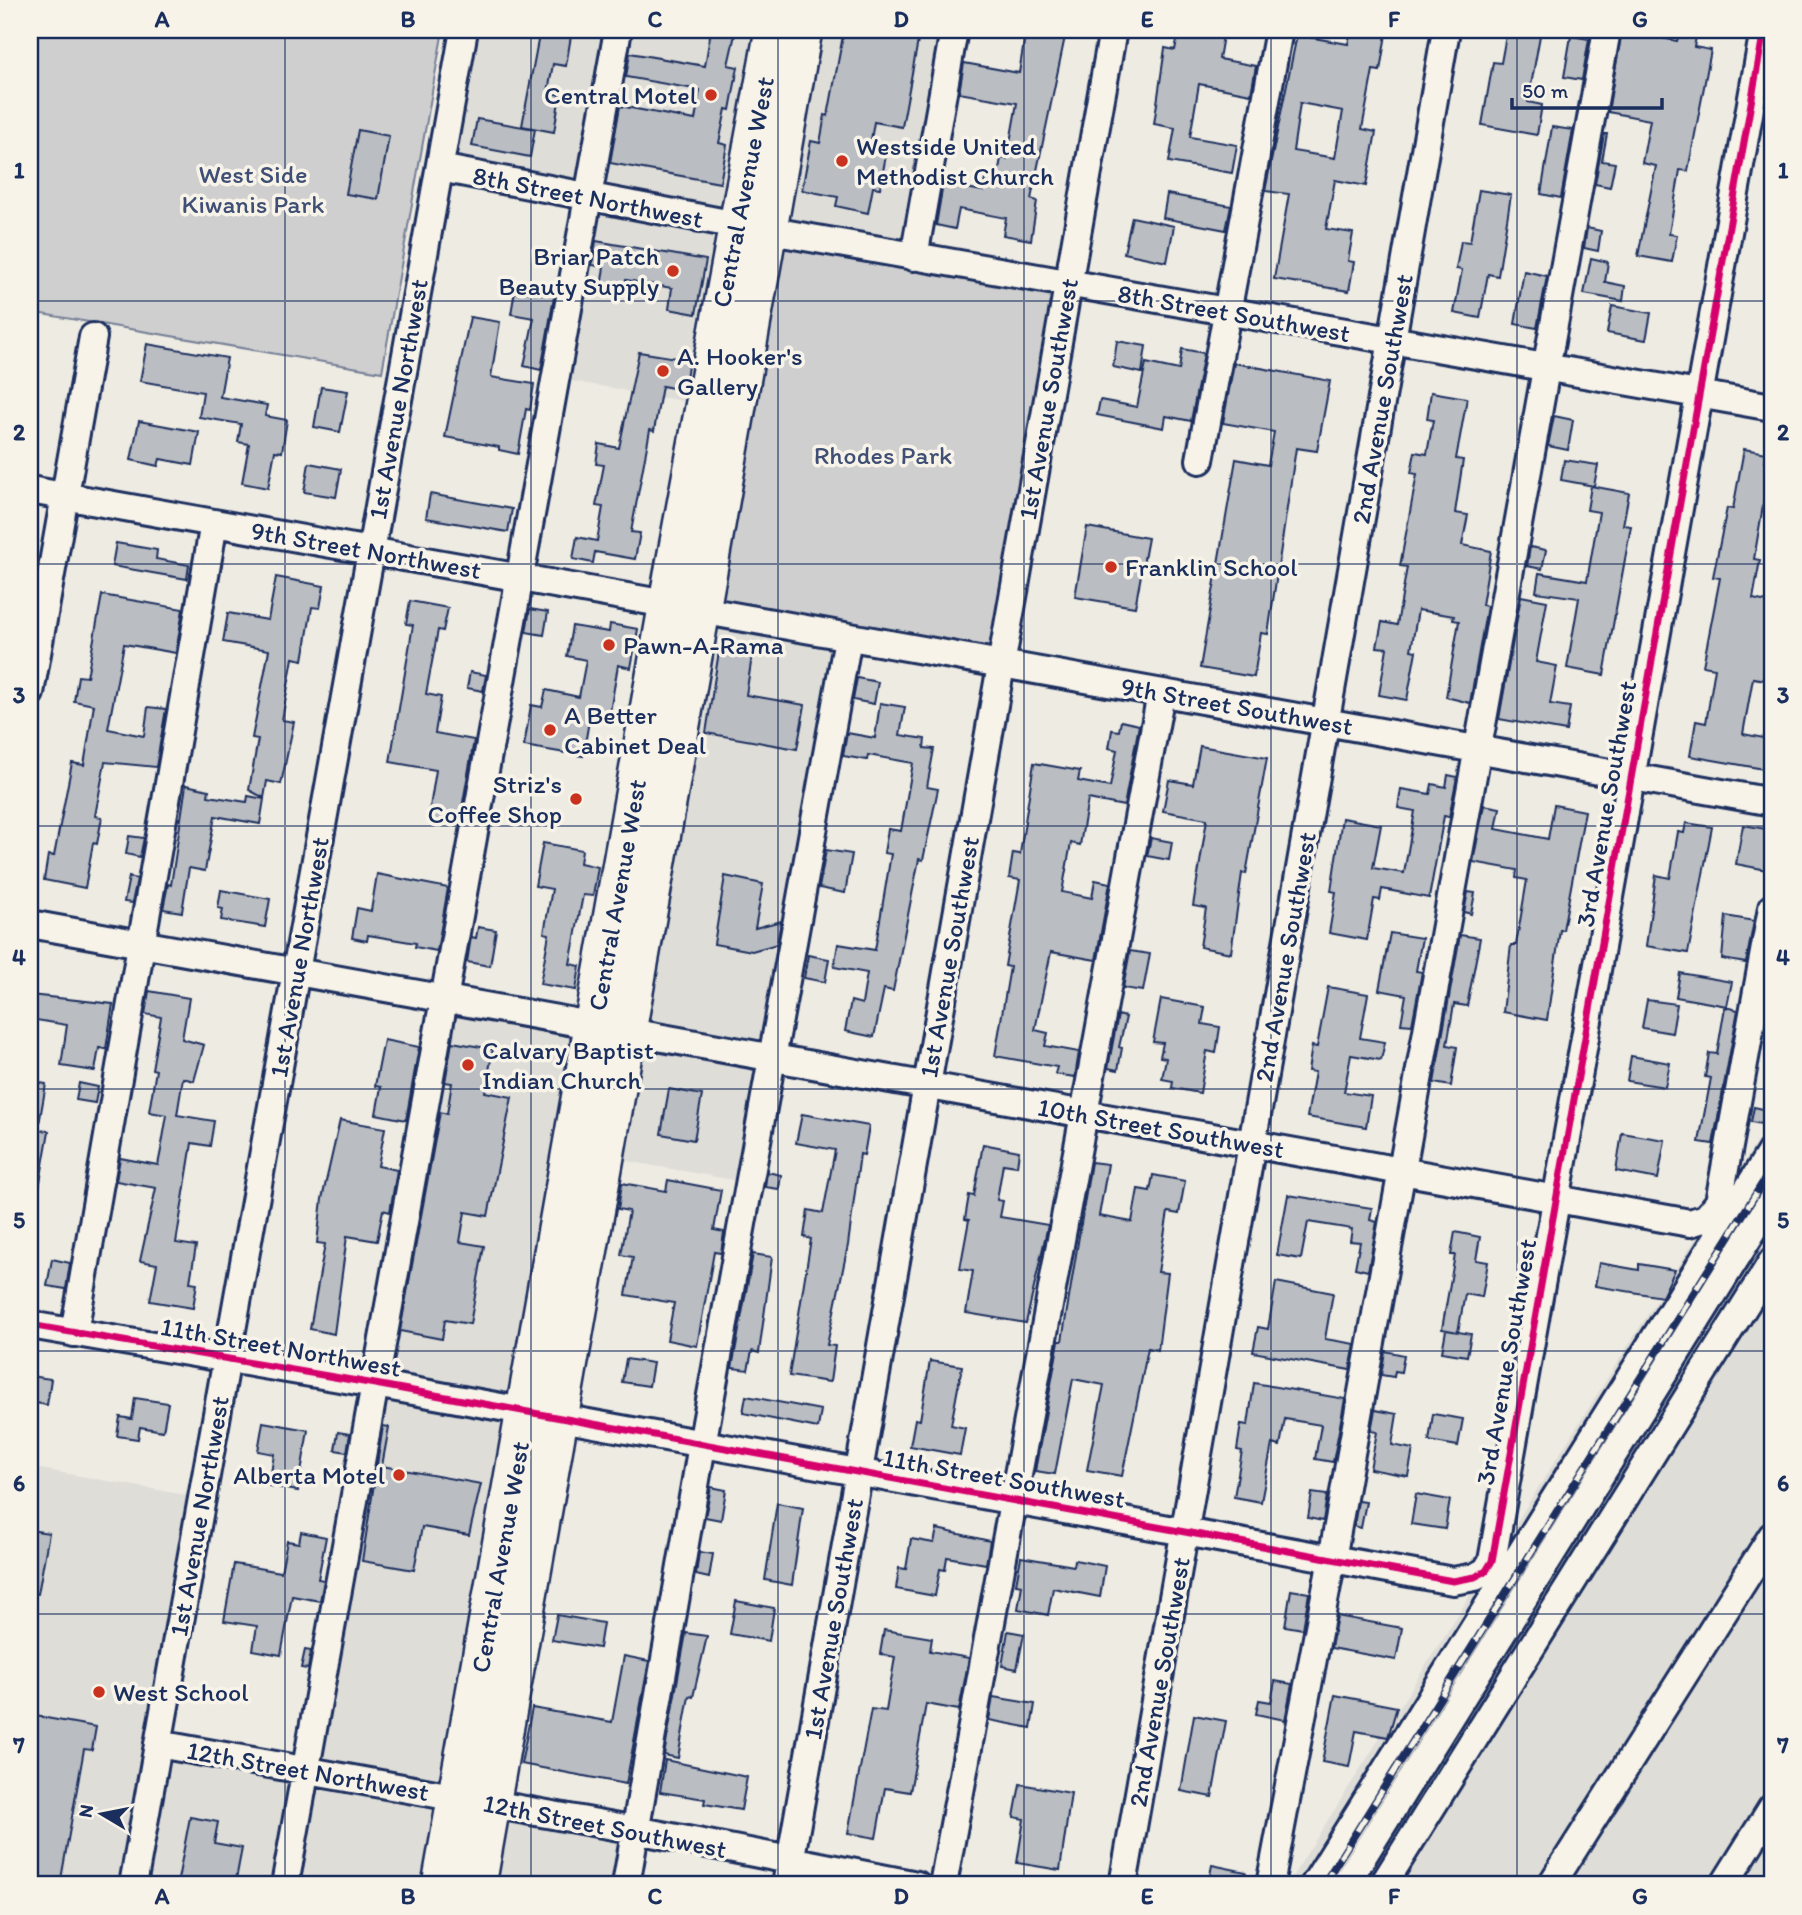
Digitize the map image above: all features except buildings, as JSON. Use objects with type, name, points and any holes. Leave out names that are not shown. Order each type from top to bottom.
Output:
[{"type":"highway","name":"Central Avenue West","points":[[477,1885],[475,1801],[752,227],[774,30]]},
{"type":"highway","name":"Central Avenue West","points":[[752,227],[803,30]]},
{"type":"highway","name":"Central Avenue West","points":[[441,1885],[475,1801]]},
{"type":"street","name":"1st Avenue Northwest","points":[[133,1885],[464,30]]},
{"type":"street","points":[[285,1885],[618,30]]},
{"type":"street","points":[[914,257],[954,30]]},
{"type":"street","name":"1st Avenue Southwest","points":[[788,1874],[1113,30]]},
{"type":"street","points":[[1200,460],[1279,30]]},
{"type":"street","name":"2nd Avenue Southwest","points":[[1123,1885],[1447,30]]},
{"type":"street","points":[[1270,1885],[1332,1559],[1607,30]]},
{"type":"street","name":"3rd Avenue Southwest","points":[[1475,1577],[1486,1571],[1492,1561],[1764,30]]},
{"type":"street","name":"8th Street Northwest","points":[[440,168],[752,227]]},
{"type":"street","name":"8th Street Southwest","points":[[752,227],[1772,407]]},
{"type":"street","points":[[30,693],[93,337]]},
{"type":"street","name":"9th Street Northwest","points":[[30,490],[684,608]]},
{"type":"street","points":[[74,1333],[214,523]]},
{"type":"street","name":"9th Street Southwest","points":[[684,608],[1772,802]]},
{"type":"street","points":[[626,1885],[702,1445],[848,638]]},
{"type":"street","points":[[943,1885],[1161,692]]},
{"type":"street","name":"10th Street Southwest","points":[[30,925],[296,975],[611,1028],[1690,1223],[1706,1218],[1719,1202],[1772,908]]},
{"type":"street","points":[[1314,1885],[1772,1150]]},
{"type":"street","points":[[1345,1885],[1772,1200]]},
{"type":"street","points":[[1383,1885],[1772,1262]]},
{"type":"street","name":"11th Street Northwest","points":[[30,1325],[375,1384],[541,1416]]},
{"type":"street","name":"11th Street Southwest","points":[[541,1416],[1453,1581],[1475,1577]]},
{"type":"street","points":[[1551,1885],[1772,1536]]},
{"type":"street","name":"12th Street Northwest","points":[[158,1744],[475,1801]]},
{"type":"street","name":"12th Street Southwest","points":[[475,1801],[636,1830],[788,1874],[918,1885]]},
{"type":"street","points":[[1724,1885],[1772,1808]]},
{"type":"shaded area","points":[[464,30],[774,30],[704,405],[555,378],[587,197],[440,168]]},
{"type":"shaded area","points":[[803,30],[954,30],[914,257],[767,229]]},
{"type":"shaded area","points":[[701,612],[848,638],[750,1183],[604,1157]]},
{"type":"shaded area","points":[[444,1000],[595,1026],[441,1885],[30,1885],[30,1467],[202,1498],[159,1744],[305,1770]]},
{"type":"shaded area","points":[[1772,1118],[1772,1885],[1287,1885]]},
{"type":"shaded area","points":[[492,1804],[636,1830],[626,1885],[477,1885]]},
{"type":"green space","name":"West Side Kiwanis Park","points":[[30,30],[443,30],[382,372],[30,312]]},
{"type":"green space","name":"Rhodes Park","points":[[767,229],[1069,283],[1001,663],[701,612]]},
{"type":"railway","points":[[1323,1885],[1772,1168]]},
{"type":"cycle path","points":[[30,1325],[375,1384],[1453,1581],[1475,1577],[1486,1571],[1492,1561],[1764,30]]},
{"type":"place","name":"Central Motel","points":[[711,95]]},
{"type":"place","name":"Westside United Methodist Church","points":[[842,161]]},
{"type":"place","name":"Briar Patch Beauty Supply","points":[[673,271]]},
{"type":"place","name":"A. Hooker's Gallery","points":[[663,371]]},
{"type":"place","name":"Franklin School","points":[[1111,567]]},
{"type":"place","name":"Pawn-A-Rama","points":[[609,645]]},
{"type":"place","name":"A Better Cabinet Deal","points":[[550,730]]},
{"type":"place","name":"Striz's Coffee Shop","points":[[576,799]]},
{"type":"place","name":"Calvary Baptist Indian Church","points":[[468,1065]]},
{"type":"place","name":"Alberta Motel","points":[[399,1475]]},
{"type":"place","name":"West School","points":[[99,1692]]}]
